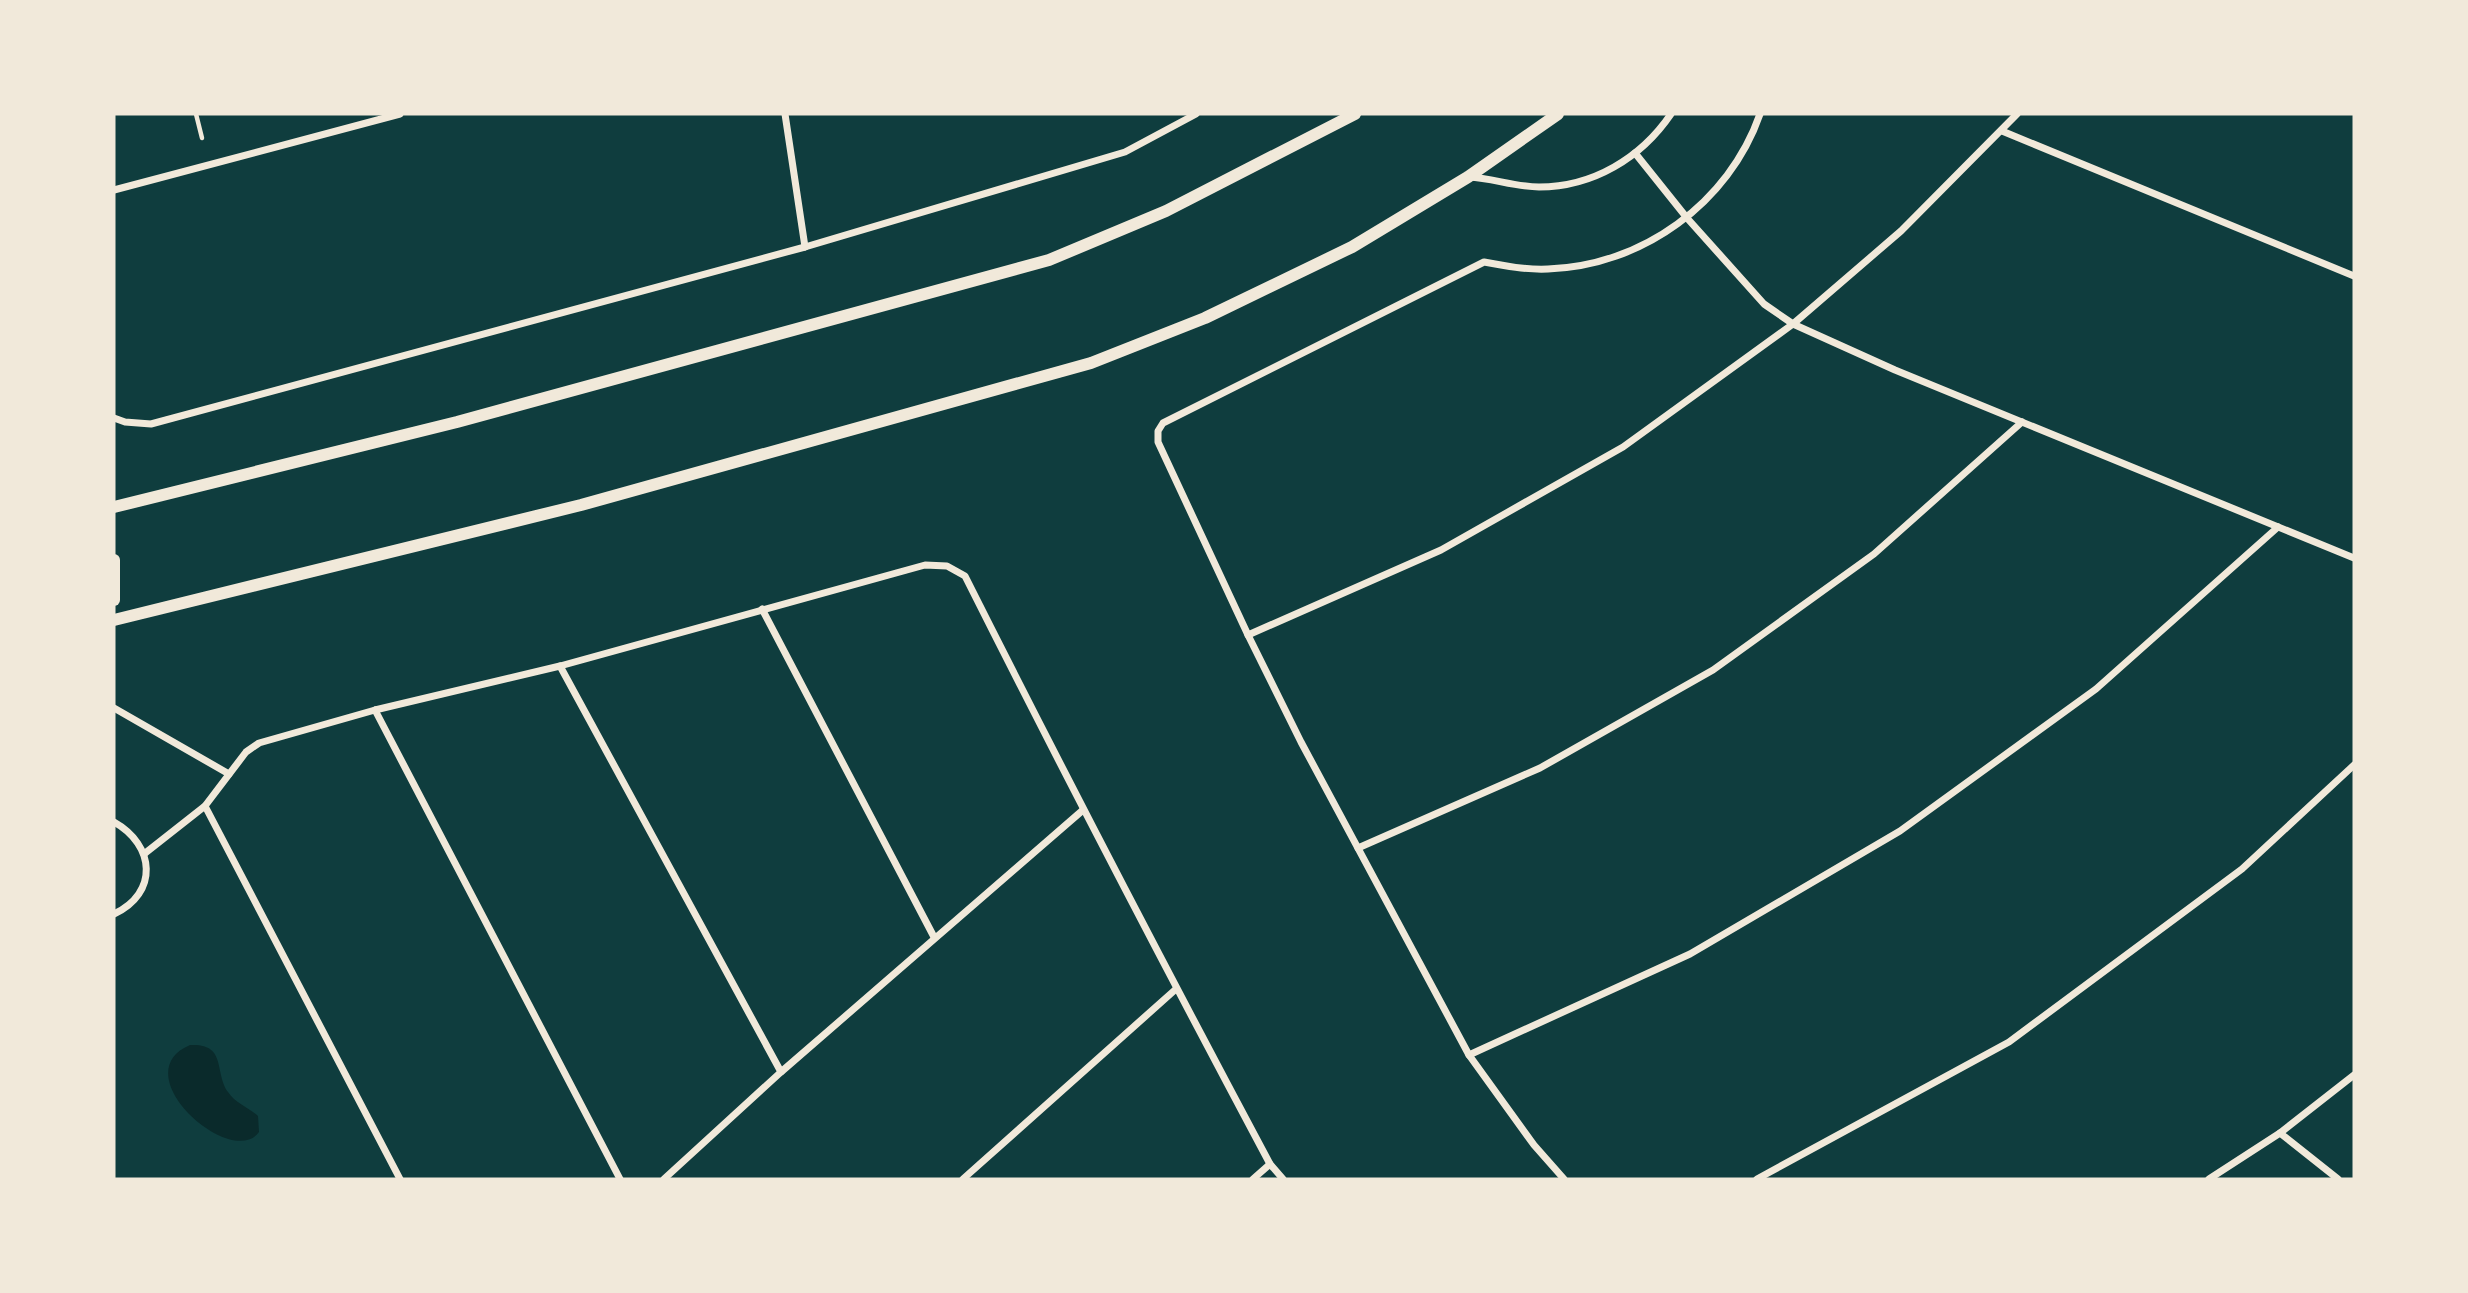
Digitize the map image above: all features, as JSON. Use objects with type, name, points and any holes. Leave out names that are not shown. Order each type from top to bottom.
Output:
[{"type":"street","points":[[114,190],[400,114]]},
{"type":"street","points":[[785,114],[805,247]]},
{"type":"street","points":[[114,418],[125,422],[151,424],[805,247],[1125,152],[1196,114]]},
{"type":"street","points":[[114,507],[457,422],[1049,260],[1166,211],[1355,114]]},
{"type":"street","points":[[114,620],[581,505],[1091,363],[1205,318],[1352,247],[1468,177],[1559,114]]},
{"type":"street","points":[[1468,177],[1538,187],[1590,179],[1614,168],[1635,153],[1655,136],[1671,114]]},
{"type":"street","points":[[1563,1179],[1534,1145],[1469,1055],[1301,742],[1158,442],[1158,432],[1163,423],[1483,262],[1547,269],[1585,265],[1621,255],[1655,239],[1687,218],[1714,192],[1737,162],[1760,114]]},
{"type":"street","points":[[1248,635],[1441,550],[1623,447],[1793,324],[1901,232],[2017,114]]},
{"type":"street","points":[[2001,131],[2354,276]]},
{"type":"street","points":[[1635,153],[1687,218],[1764,304],[1793,324],[1895,370],[2354,558]]},
{"type":"street","points":[[1358,848],[1540,768],[1713,670],[1874,554],[2022,422]]},
{"type":"street","points":[[1469,1055],[1690,954],[1900,831],[2096,689],[2278,527]]},
{"type":"street","points":[[114,560],[114,600]]},
{"type":"street","points":[[144,854],[205,806],[246,752],[259,743],[375,710],[560,666],[925,565],[947,566],[965,576],[1176,989],[1270,1164],[1283,1179]]},
{"type":"street","points":[[762,610],[934,937]]},
{"type":"street","points":[[560,666],[781,1072]]},
{"type":"street","points":[[114,708],[229,774]]},
{"type":"street","points":[[375,710],[620,1179]]},
{"type":"street","points":[[1757,1179],[2009,1042],[2242,869],[2354,765]]},
{"type":"street","points":[[205,806],[400,1179]]},
{"type":"street","points":[[664,1179],[934,937],[1083,810]]},
{"type":"street","points":[[114,822],[126,828],[136,838],[147,867],[145,883],[138,897],[127,908],[114,915]]},
{"type":"street","points":[[963,1179],[1176,989]]},
{"type":"street","points":[[2208,1179],[2280,1133],[2354,1075]]},
{"type":"street","points":[[2280,1133],[2338,1179]]},
{"type":"street","points":[[1253,1179],[1270,1164]]},
{"type":"path","points":[[196,114],[202,138]]},
{"type":"water","points":[[190,1045],[202,1046],[215,1054],[228,1092],[258,1116],[259,1132],[245,1140],[227,1139],[207,1129],[189,1114],[175,1095],[168,1076],[172,1059]]}]
